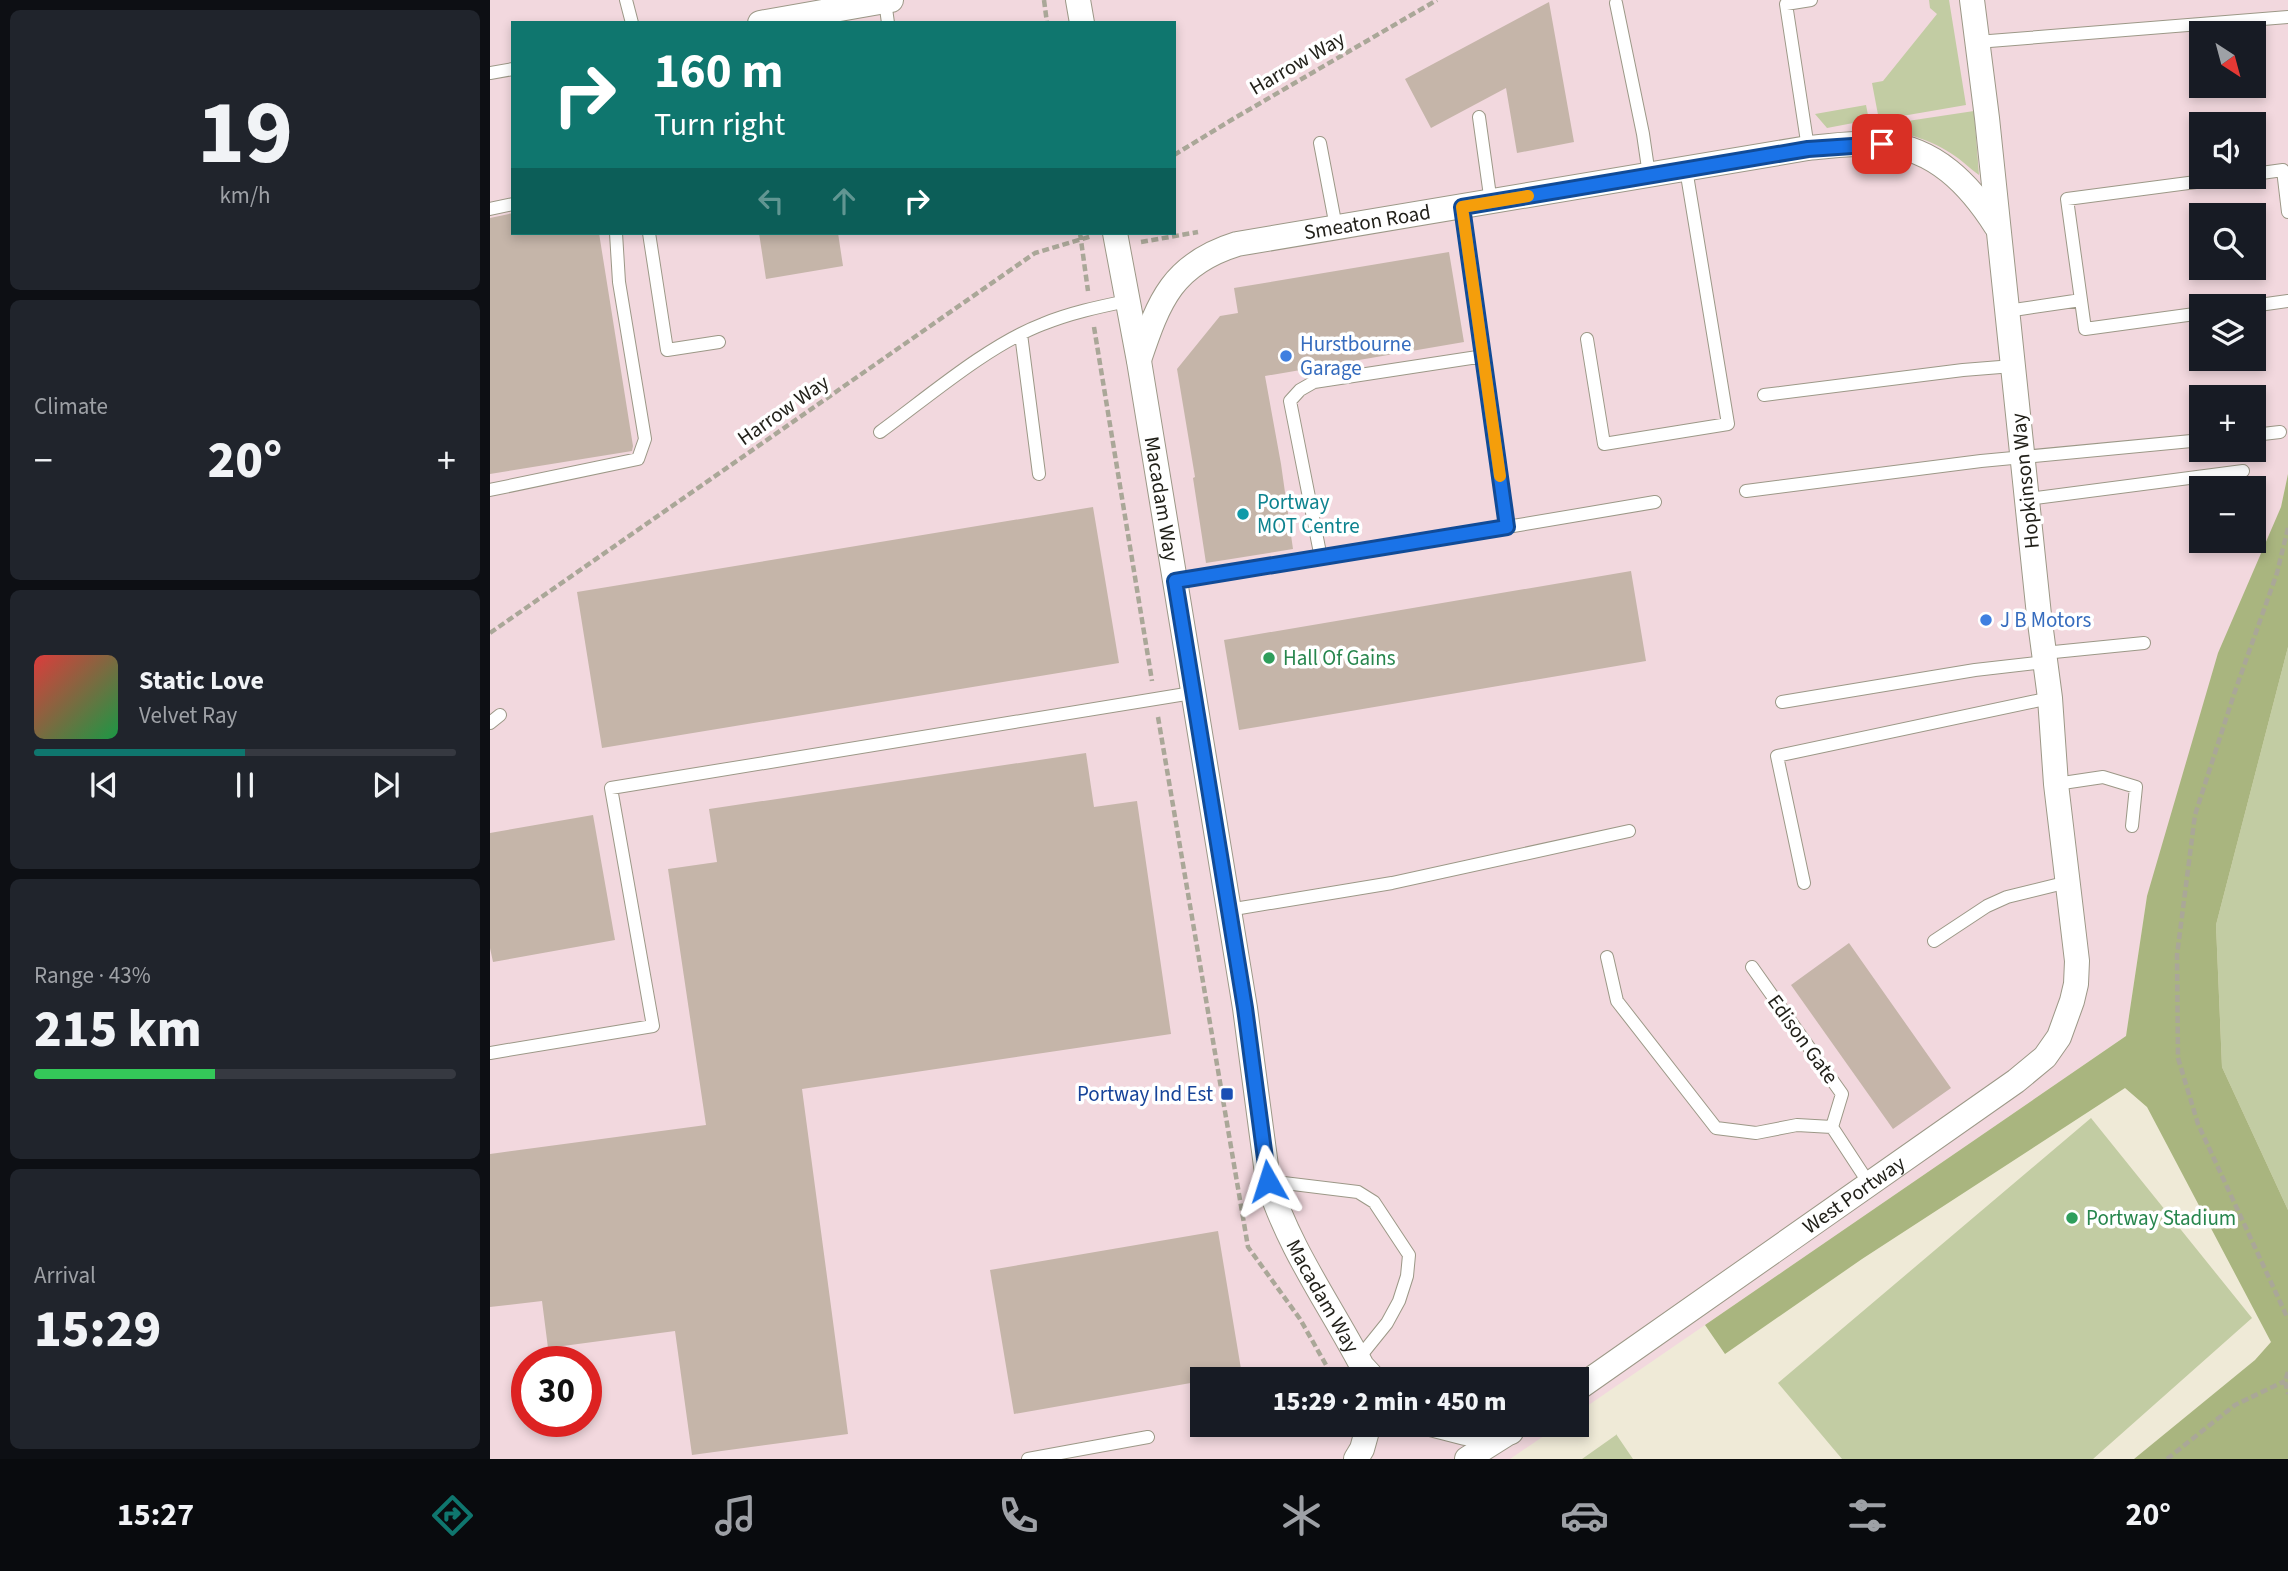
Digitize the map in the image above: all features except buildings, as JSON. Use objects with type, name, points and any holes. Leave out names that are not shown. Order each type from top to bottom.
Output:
[{"type":"street","points":[[779,21],[828,16],[891,0]]},
{"type":"street","points":[[1078,0],[1082,21]]},
{"type":"street","name":"Hopkinson Way","points":[[1972,0],[2077,961]]},
{"type":"street","name":"Smeaton Road","points":[[1139,361],[1150,325],[1176,281],[1202,258],[1237,244],[1808,149],[1882,144],[1905,147],[1924,155],[1966,185],[1997,229]]},
{"type":"street","name":"Macadam Way","points":[[1115,235],[1139,361],[1245,1008],[1268,1181],[1273,1200],[1300,1256],[1363,1367]]},
{"type":"street","name":"West Portway","points":[[1589,1381],[1870,1185],[2016,1081],[2045,1057],[2059,1037],[2068,1015],[2076,985],[2077,961]]},
{"type":"street","points":[[1356,1459],[1365,1437]]},
{"type":"street","points":[[1467,1459],[1503,1437]]},
{"type":"lane","points":[[626,0],[631,21]]},
{"type":"lane","points":[[1808,149],[1786,4],[1811,0]]},
{"type":"lane","points":[[885,1],[888,21]]},
{"type":"lane","points":[[1616,3],[1643,134],[1648,175]]},
{"type":"lane","points":[[1977,42],[2288,17]]},
{"type":"lane","points":[[490,73],[511,69]]},
{"type":"lane","points":[[1479,117],[1491,202]]},
{"type":"lane","points":[[1320,143],[1336,227]]},
{"type":"lane","points":[[1587,339],[1604,444],[1728,424],[1686,169]]},
{"type":"lane","points":[[2266,172],[2283,170],[2288,212]]},
{"type":"lane","points":[[2189,183],[2067,199],[2085,329],[2189,315]]},
{"type":"lane","points":[[490,209],[511,204]]},
{"type":"lane","points":[[1462,207],[1507,527]]},
{"type":"lane","points":[[490,490],[638,459],[645,439],[620,282],[616,235]]},
{"type":"lane","points":[[649,235],[667,350],[719,342]]},
{"type":"lane","points":[[2007,311],[2081,300]]},
{"type":"lane","points":[[880,432],[983,357],[1021,334],[1041,324],[1091,308],[1127,301]]},
{"type":"lane","points":[[2266,304],[2288,301]]},
{"type":"lane","points":[[1021,334],[1039,474]]},
{"type":"lane","points":[[1321,558],[1290,401],[1300,390],[1314,382],[1485,356]]},
{"type":"lane","points":[[1764,395],[2012,366]]},
{"type":"lane","points":[[2266,434],[2280,432]]},
{"type":"lane","points":[[1746,491],[2022,457],[2189,441]]},
{"type":"lane","points":[[2028,499],[2244,471]]},
{"type":"lane","points":[[1175,581],[1655,502]]},
{"type":"lane","points":[[1782,702],[2144,643]]},
{"type":"lane","points":[[490,1054],[653,1026],[611,788],[1192,693]]},
{"type":"lane","points":[[1804,883],[1777,756],[2050,698]]},
{"type":"lane","points":[[2056,784],[2103,777],[2136,787],[2132,826]]},
{"type":"lane","points":[[1228,910],[1392,883],[1629,831]]},
{"type":"lane","points":[[1934,941],[1987,906],[2007,897],[2068,882]]},
{"type":"lane","points":[[1607,957],[1616,1001],[1716,1128],[1756,1133],[1797,1125],[1832,1127],[1870,1185]]},
{"type":"lane","name":"Edison Gate","points":[[1752,967],[1842,1094],[1832,1127]]},
{"type":"lane","points":[[1268,1181],[1358,1192],[1374,1202],[1409,1255],[1407,1276],[1399,1301],[1367,1367]]},
{"type":"lane","points":[[1028,1459],[1148,1437]]},
{"type":"path","points":[[1044,0],[1047,21]]},
{"type":"path","name":"Harrow Way","points":[[1176,154],[1437,0]]},
{"type":"path","points":[[1080,235],[1155,699],[1248,1247],[1300,1319],[1327,1367]]},
{"type":"path","name":"Harrow Way","points":[[490,633],[1035,253],[1097,235]]},
{"type":"path","points":[[2288,528],[2277,573],[2195,816],[2177,955],[2178,1058],[2198,1124],[2288,1319]]},
{"type":"path","points":[[2288,1372],[2285,1381],[2288,1394]]},
{"type":"path","points":[[2167,1459],[2235,1405],[2285,1381]]},
{"type":"shaded area","points":[[490,0],[2288,0],[2288,474],[2281,507],[2266,551],[2266,476],[2189,476],[2189,553],[2265,553],[2147,896],[2126,1036],[1589,1405],[1589,1367],[1190,1367],[1190,1437],[1542,1437],[1510,1459],[490,1459]]},
{"type":"green space","points":[[1929,0],[1949,0],[1966,105],[1879,120],[1872,83],[1883,81],[1937,14],[1930,8]]},
{"type":"green space","points":[[1866,105],[1869,120],[1827,128],[1815,114]]},
{"type":"green space","points":[[1974,111],[1979,175],[1956,156],[1931,142],[1897,132],[1861,128]]},
{"type":"green space","points":[[2288,474],[2288,647],[2216,925],[2222,1067],[2288,1210],[2288,1459],[2134,1459],[2255,1360],[2271,1342],[2147,1107],[2125,1088],[1862,1259],[1725,1354],[1705,1325],[2126,1036],[2147,896],[2218,653],[2261,553],[2266,553],[2266,542],[2281,507]]},
{"type":"green space","points":[[2288,647],[2288,1210],[2222,1067],[2216,925]]},
{"type":"green space","name":"Portway Stadium","points":[[2091,1118],[2252,1318],[2093,1459],[1842,1459],[1778,1383]]},
{"type":"green space","points":[[1616,1435],[1633,1459],[1582,1459]]},
{"type":"slow traffic","points":[[1500,476],[1462,207],[1528,196]]},
{"type":"place","name":"Hurstbourne Garage","points":[[1286,356]]},
{"type":"place","name":"Portway MOT Centre","points":[[1243,514]]},
{"type":"place","name":"J B Motors","points":[[1986,620]]},
{"type":"place","name":"Hall Of Gains","points":[[1269,658]]},
{"type":"place","name":"Portway Ind Est","points":[[1227,1094]]},
{"type":"place","name":"Portway Stadium","points":[[2072,1218]]},
{"type":"route","points":[[1268,1181],[1245,1008],[1175,581],[1507,527],[1462,207],[1808,149],[1882,144]]}]
